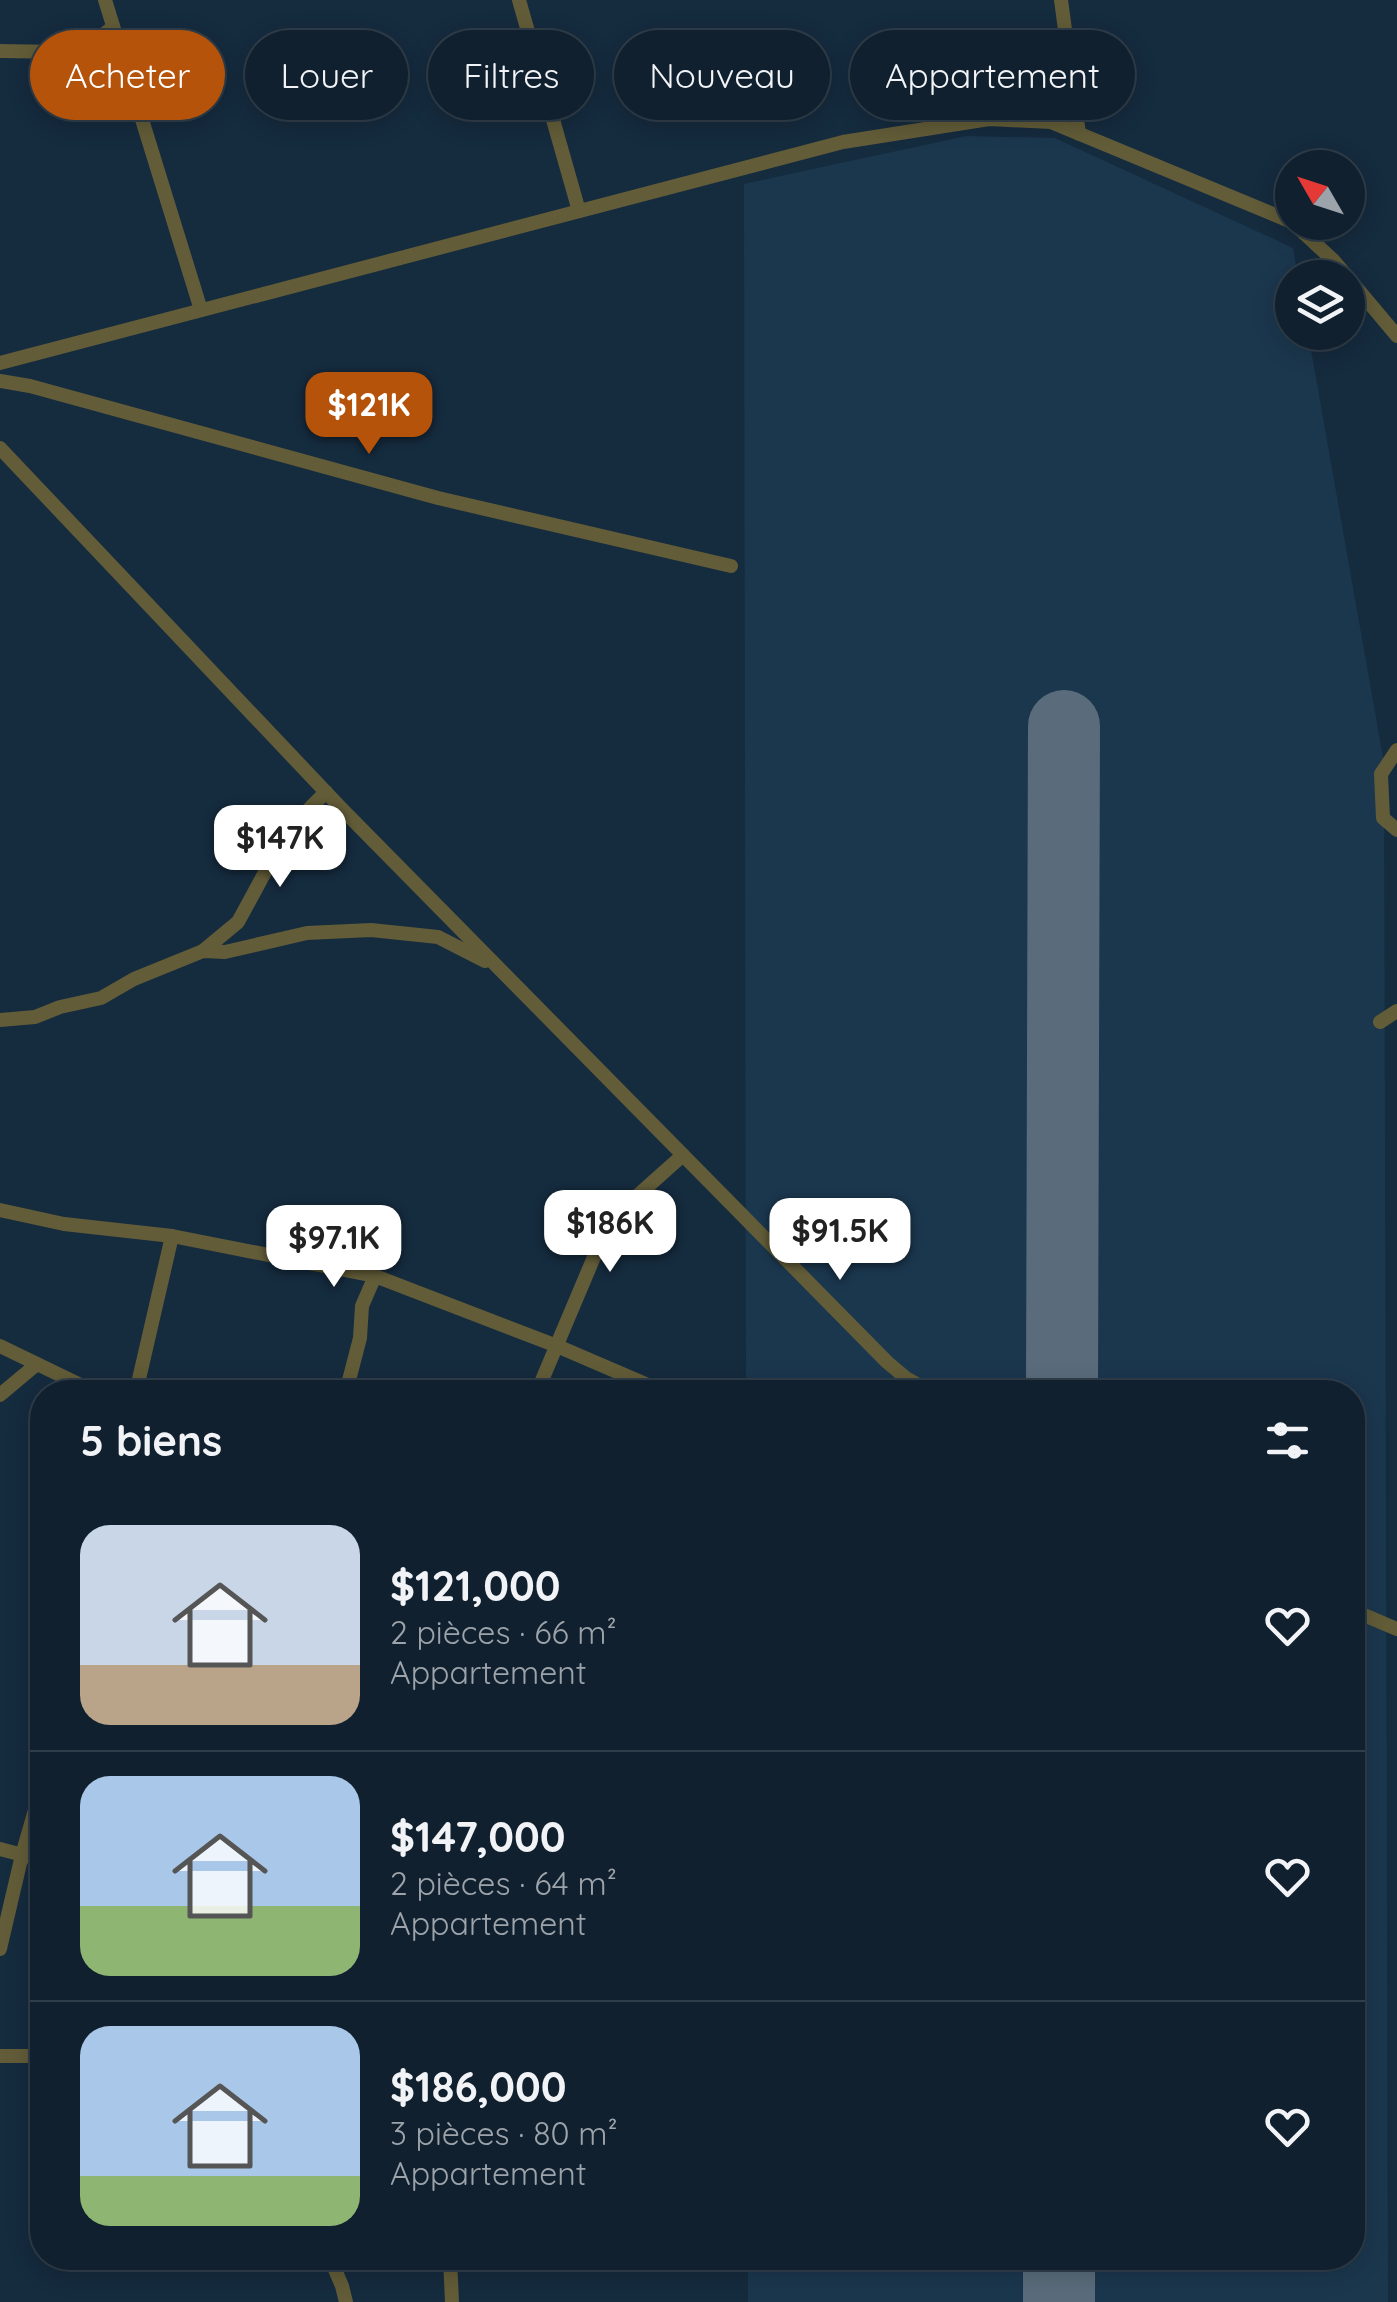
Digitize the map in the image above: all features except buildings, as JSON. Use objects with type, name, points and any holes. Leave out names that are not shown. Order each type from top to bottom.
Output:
[{"type":"street","points":[[105,0],[201,310]]},
{"type":"street","points":[[520,0],[579,211]]},
{"type":"street","points":[[1061,0],[1079,134]]},
{"type":"street","points":[[0,51],[61,52],[88,47],[113,27]]},
{"type":"street","points":[[0,363],[842,142],[989,118],[1051,122],[1275,215]]},
{"type":"street","points":[[1311,240],[1397,336]]},
{"type":"street","points":[[0,381],[438,498],[731,566]]},
{"type":"street","points":[[0,448],[326,792],[887,1362],[910,1380]]},
{"type":"street","points":[[1397,750],[1381,774],[1383,818],[1397,830]]},
{"type":"street","points":[[0,1020],[35,1017],[101,998],[134,979],[202,952],[238,922],[270,862],[326,792]]},
{"type":"street","points":[[202,952],[225,952],[306,933],[372,930],[438,937],[500,968]]},
{"type":"street","points":[[1380,1022],[1397,1011]]},
{"type":"street","points":[[542,1380],[594,1256],[627,1205],[683,1155]]},
{"type":"street","points":[[0,1210],[64,1224],[172,1236],[375,1276],[636,1380]]},
{"type":"street","points":[[139,1380],[172,1236]]},
{"type":"street","points":[[349,1380],[360,1338],[362,1306],[375,1276]]},
{"type":"street","points":[[0,1346],[70,1380]]},
{"type":"street","points":[[0,1395],[37,1364]]},
{"type":"street","points":[[1365,1615],[1397,1628]]},
{"type":"street","points":[[0,1950],[30,1827]]},
{"type":"street","points":[[0,1849],[30,1857]]},
{"type":"street","points":[[0,2056],[30,2056]]},
{"type":"street","points":[[335,2270],[346,2302]]},
{"type":"street","points":[[451,2270],[452,2302]]},
{"type":"shaded area","points":[[966,136],[1055,138],[1293,248],[1295,260],[1275,260],[1275,350],[1311,350],[1384,763],[1388,2302],[748,2302],[748,2270],[1365,2270],[1365,1380],[746,1380],[744,184]]},
{"type":"runway","points":[[1062,1380],[1064,726]]},
{"type":"runway","points":[[1059,2270],[1059,2302]]}]
